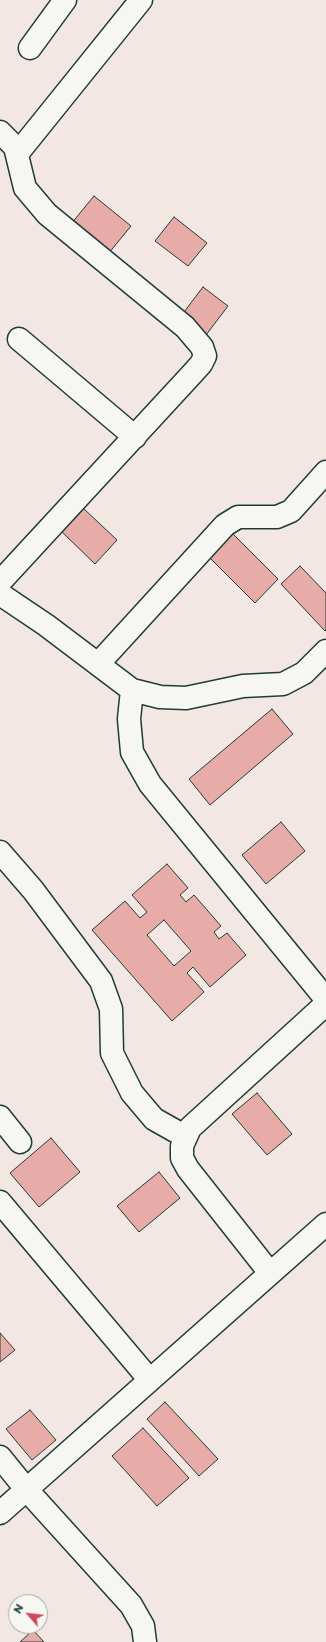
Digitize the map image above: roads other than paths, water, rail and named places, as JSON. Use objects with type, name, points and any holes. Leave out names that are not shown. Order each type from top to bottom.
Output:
[{"type":"street","points":[[30,48],[65,0]]},
{"type":"street","points":[[17,154],[141,0]]},
{"type":"street","points":[[0,132],[15,147],[25,188],[46,214],[185,327],[202,347],[205,356],[201,364],[135,437],[0,582]]},
{"type":"street","points":[[19,339],[135,437]]},
{"type":"street","points":[[98,664],[225,524],[238,517],[277,517],[291,511],[326,472]]},
{"type":"street","points":[[0,594],[46,625],[132,690],[160,697],[186,698],[242,686],[283,684],[304,673],[326,651]]},
{"type":"street","points":[[132,690],[129,719],[132,752],[150,784],[326,999]]},
{"type":"street","points":[[0,852],[33,890],[101,980],[111,1009],[112,1053],[132,1093],[154,1119],[186,1137]]},
{"type":"street","points":[[270,1273],[188,1169],[182,1158],[182,1146],[190,1128],[326,1004]]},
{"type":"street","points":[[0,1117],[20,1142]]},
{"type":"street","points":[[0,1202],[149,1379]]},
{"type":"street","points":[[0,1513],[149,1379],[326,1224]]},
{"type":"street","points":[[0,1457],[26,1489],[131,1605],[143,1626],[145,1642]]}]
